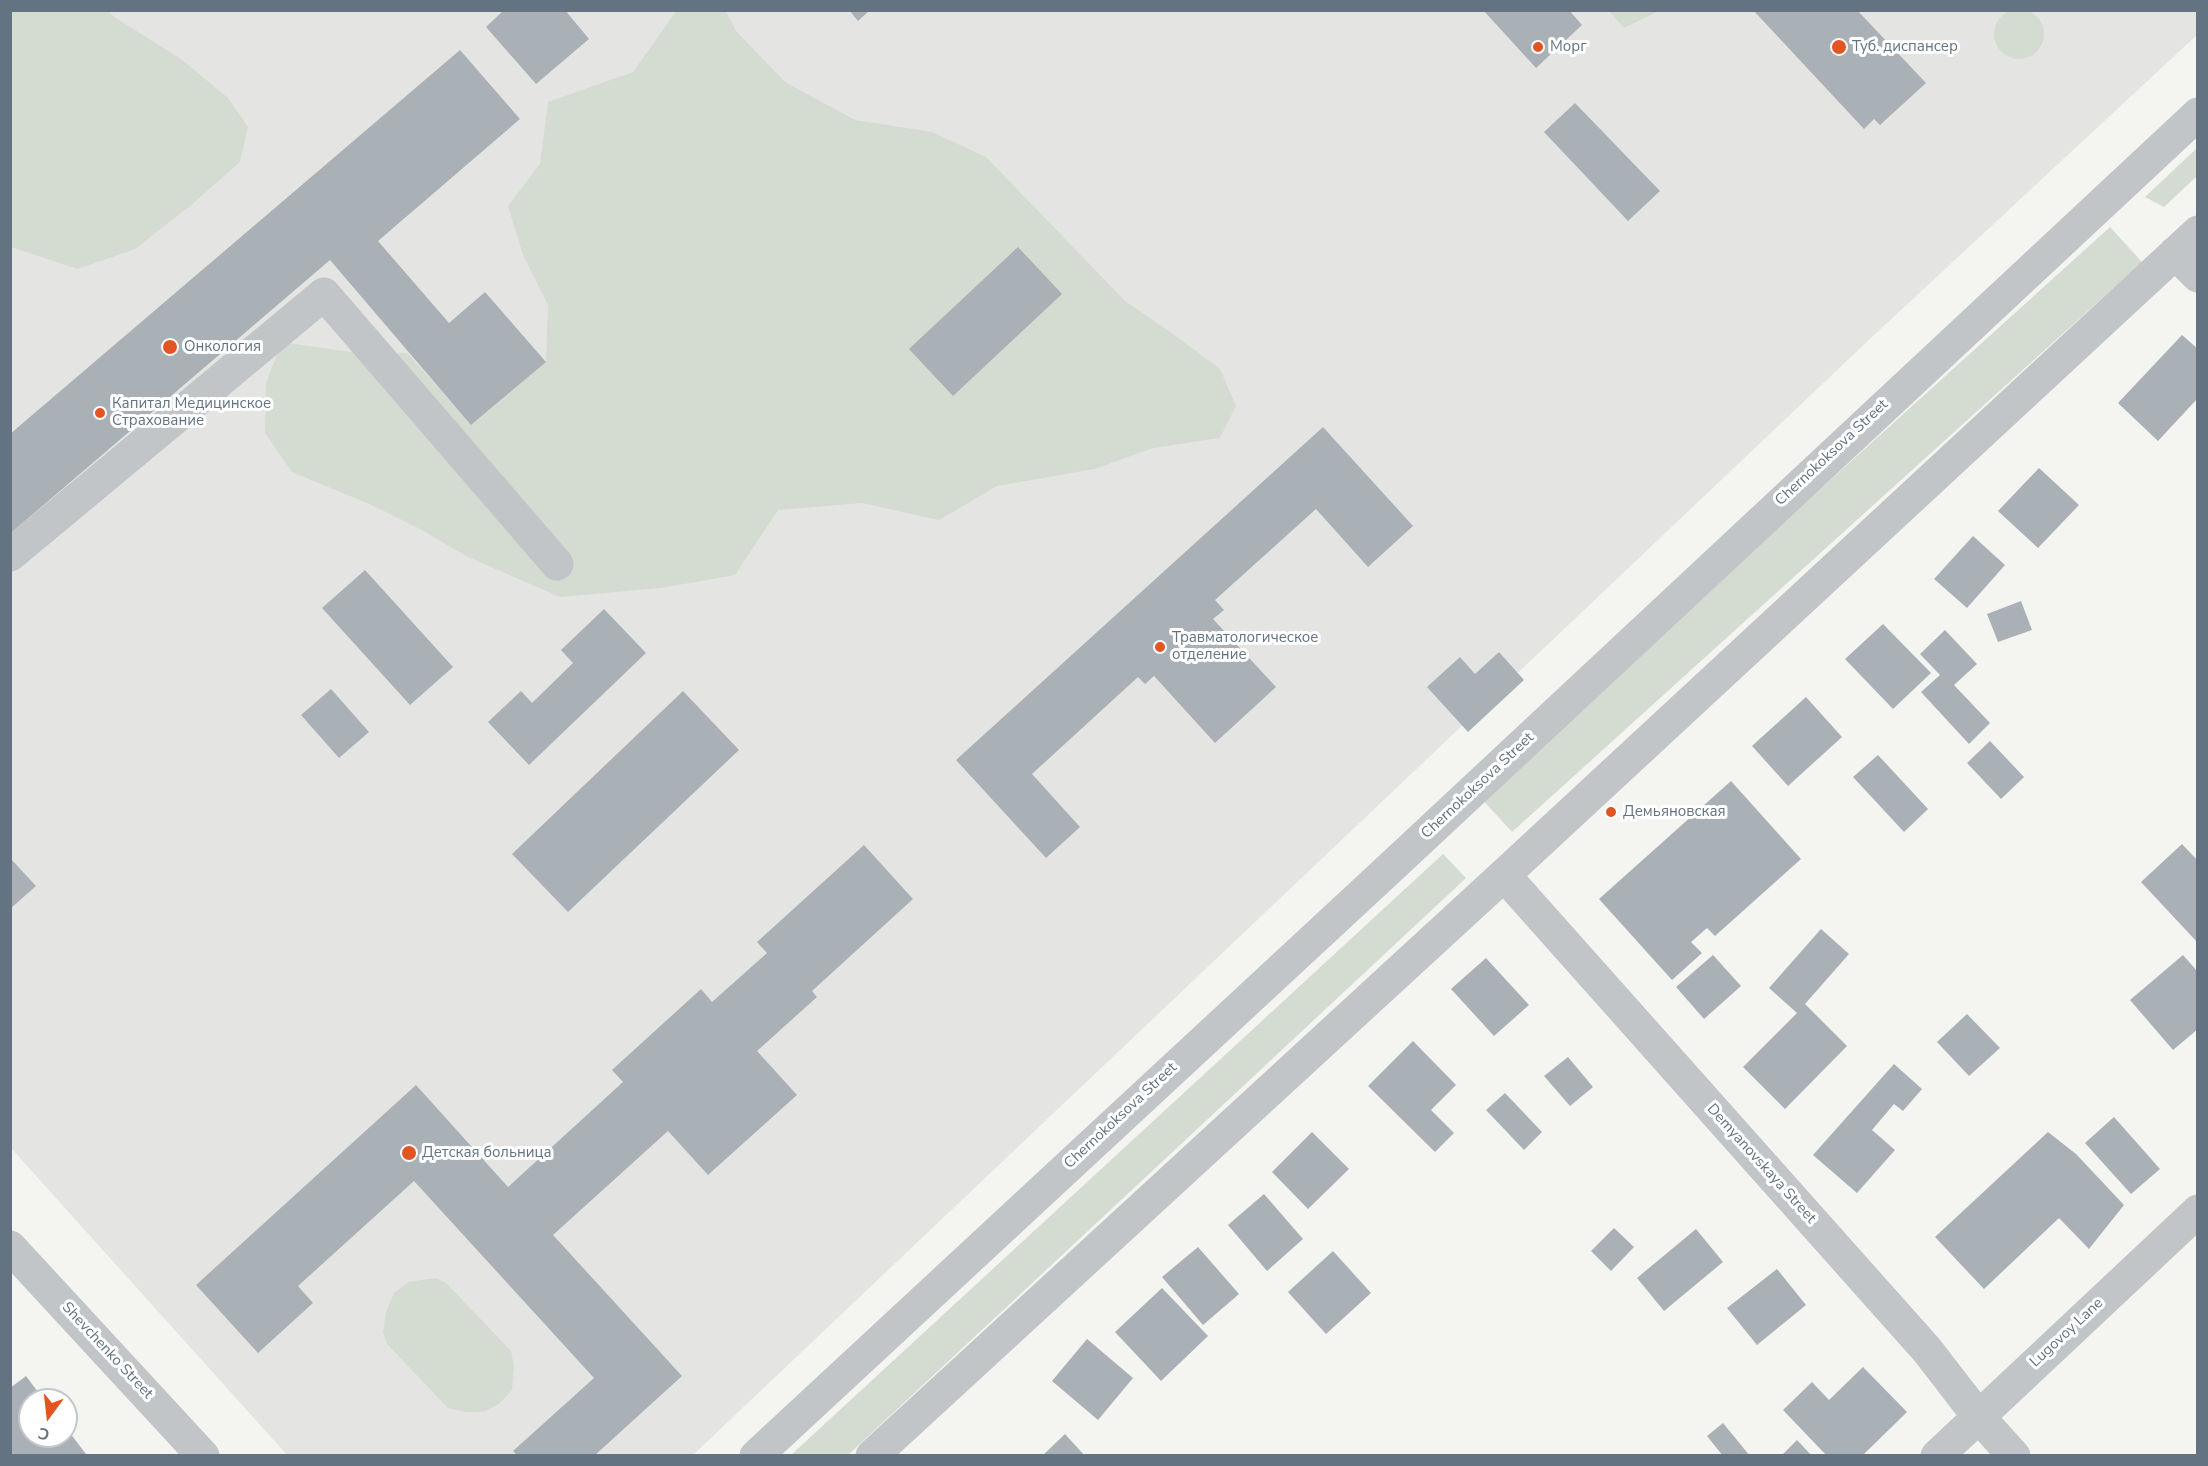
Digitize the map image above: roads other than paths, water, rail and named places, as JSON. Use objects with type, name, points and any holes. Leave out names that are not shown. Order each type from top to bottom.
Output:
[{"type":"street","name":"Chernokoksova Street","points":[[756,1455],[1388,870],[2198,114]]},
{"type":"street","points":[[872,1455],[1504,875],[2186,242],[2198,276]]},
{"type":"street","points":[[10,555],[324,294],[557,564]]},
{"type":"street","name":"Demyanovskaya Street","points":[[1504,875],[1926,1350],[1978,1416],[2014,1455]]},
{"type":"street","name":"Lugovoy Lane","points":[[1937,1455],[2198,1211]]},
{"type":"street","name":"Shevchenko Street","points":[[10,1247],[203,1455]]},
{"type":"place","name":"Морг","points":[[1538,47]]},
{"type":"place","name":"Туб. диспансер","points":[[1839,47]]},
{"type":"place","name":"Онкология","points":[[170,347]]},
{"type":"place","name":"Капитал Медицинское Страхование","points":[[100,413]]},
{"type":"place","name":"Травматологическое отделение","points":[[1160,647]]},
{"type":"place","name":"Демьяновская","points":[[1611,812]]},
{"type":"place","name":"Детская больница","points":[[409,1153]]}]
